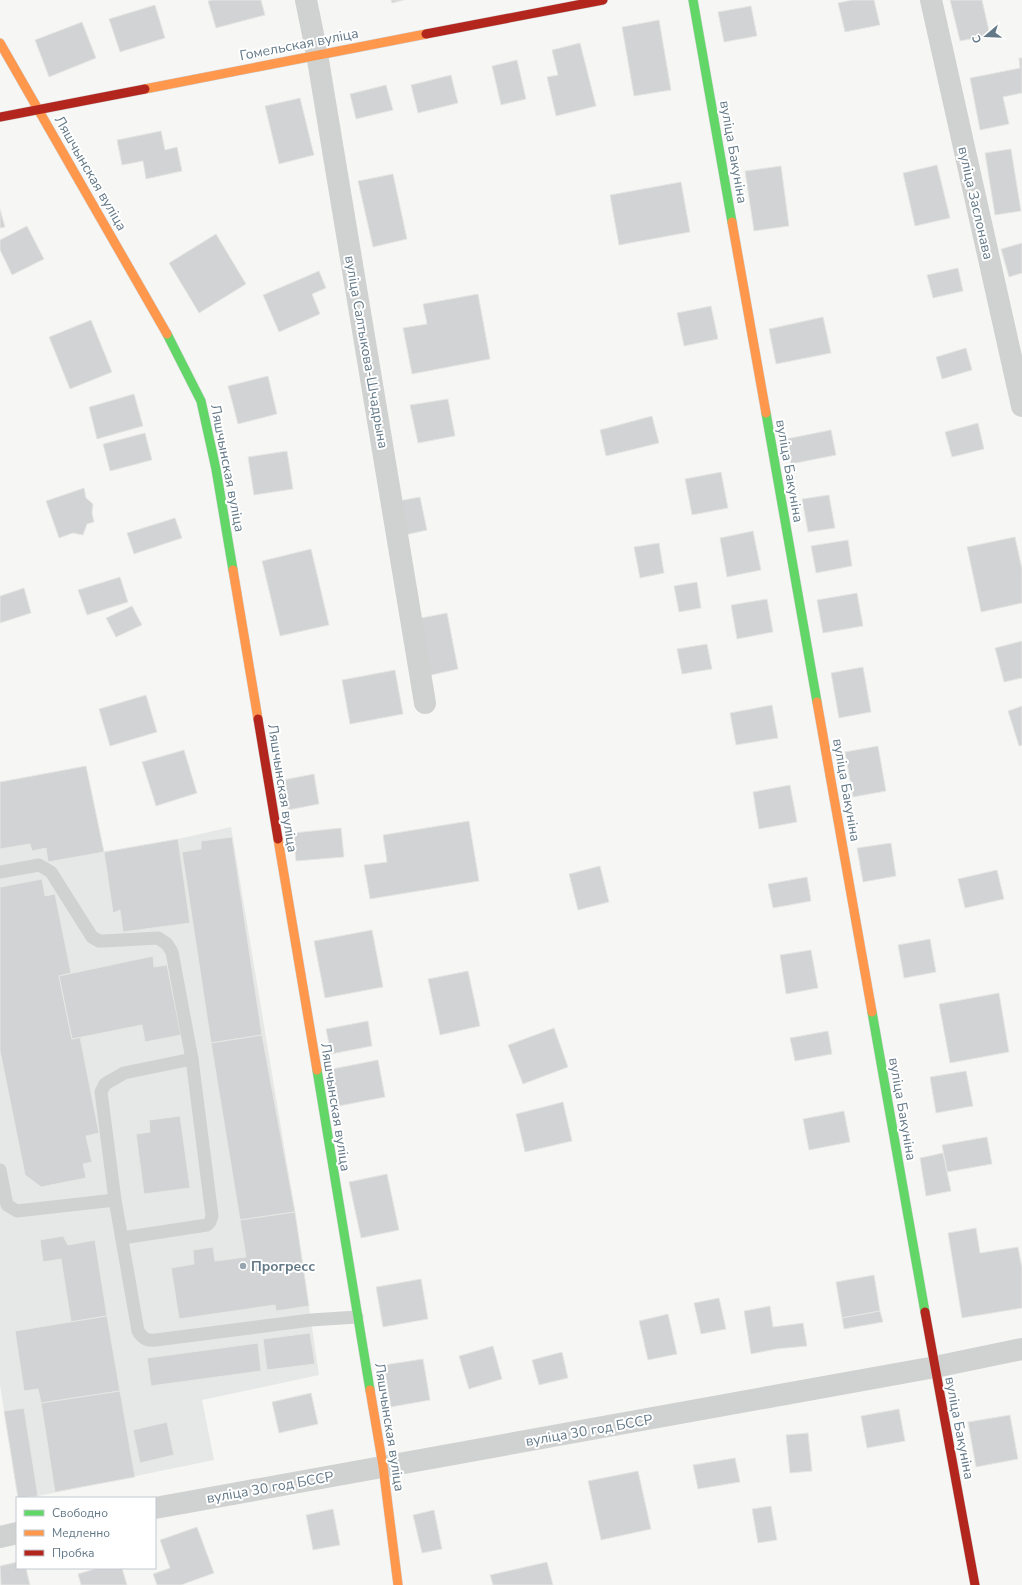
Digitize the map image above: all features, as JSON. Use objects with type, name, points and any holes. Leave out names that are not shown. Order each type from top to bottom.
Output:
[{"type":"street","name":"вуліца Салтыкова-Шчадрына","points":[[306,0],[317,54],[425,704]]},
{"type":"street","name":"Гомельская вуліца","points":[[0,117],[317,54],[603,0]]},
{"type":"street","name":"вуліца Бакуніна","points":[[693,0],[934,1367],[975,1585]]},
{"type":"street","name":"вуліца Заслонава","points":[[931,0],[1022,406]]},
{"type":"street","name":"Ляшчынская вуліца","points":[[0,43],[155,312],[201,401],[216,469],[383,1466],[398,1585]]},
{"type":"street","name":"вуліца 30 год БССР","points":[[156,1508],[934,1367],[1022,1349]]},
{"type":"street","points":[[0,1537],[16,1534]]},
{"type":"lane","points":[[0,872],[39,865],[46,868],[51,872],[92,938],[99,941],[158,938],[167,944],[172,952],[192,1059],[212,1216],[207,1225],[122,1238]]},
{"type":"lane","points":[[192,1059],[124,1073],[105,1084],[101,1092],[115,1200],[138,1331],[142,1338],[148,1340],[311,1320],[357,1317]]},
{"type":"lane","points":[[0,1170],[7,1206],[17,1211],[115,1200]]},
{"type":"shaded area","points":[[86,766],[104,852],[178,839],[231,827],[295,1212],[319,1375],[202,1400],[214,1460],[28,1497],[18,1497],[0,1385],[0,782]]},
{"type":"building","points":[[261,0],[265,15],[216,28],[208,1]]},
{"type":"building","points":[[391,0],[404,0],[392,3]]},
{"type":"building","points":[[852,0],[874,0],[880,25],[845,32],[838,3]]},
{"type":"building","points":[[950,0],[982,0],[990,35],[960,41]]},
{"type":"building","points":[[155,5],[165,38],[120,52],[109,19]]},
{"type":"building","points":[[751,6],[757,36],[724,42],[718,12]]},
{"type":"building","points":[[659,20],[671,90],[634,96],[622,27]]},
{"type":"building","points":[[82,22],[96,58],[49,77],[35,40]]},
{"type":"building","points":[[580,43],[596,106],[556,116],[547,77],[558,75],[552,50]]},
{"type":"building","points":[[1019,58],[1022,58],[1022,93],[1003,97],[1009,124],[980,130],[970,78],[1020,68]]},
{"type":"building","points":[[517,60],[526,99],[501,105],[492,66]]},
{"type":"building","points":[[451,75],[458,103],[418,113],[411,85]]},
{"type":"building","points":[[386,85],[393,110],[356,119],[350,94]]},
{"type":"building","points":[[300,98],[314,155],[279,164],[265,106]]},
{"type":"building","points":[[161,131],[165,150],[177,147],[182,171],[146,179],[143,161],[122,165],[117,140]]},
{"type":"building","points":[[1011,149],[1021,211],[995,215],[985,153]]},
{"type":"building","points":[[937,165],[950,218],[915,226],[903,173]]},
{"type":"building","points":[[781,166],[789,226],[754,231],[745,171]]},
{"type":"building","points":[[393,174],[407,239],[373,247],[358,181]]},
{"type":"building","points":[[681,182],[690,232],[619,245],[610,195]]},
{"type":"building","points":[[0,209],[5,227],[0,228]]},
{"type":"building","points":[[27,226],[44,259],[12,275],[0,250],[0,240]]},
{"type":"building","points":[[216,234],[246,284],[199,313],[169,263]]},
{"type":"building","points":[[1022,243],[1022,273],[1009,277],[1001,249]]},
{"type":"building","points":[[958,268],[963,291],[933,298],[927,275]]},
{"type":"building","points":[[319,271],[326,288],[312,294],[320,314],[279,332],[263,295]]},
{"type":"building","points":[[478,294],[490,359],[412,374],[403,328],[427,324],[423,304]]},
{"type":"building","points":[[711,306],[718,339],[684,346],[677,313]]},
{"type":"building","points":[[823,317],[831,353],[776,364],[769,329]]},
{"type":"building","points":[[91,320],[112,372],[70,389],[49,337]]},
{"type":"building","points":[[966,348],[972,370],[942,379],[936,357]]},
{"type":"building","points":[[268,376],[277,414],[238,424],[228,386]]},
{"type":"building","points":[[134,394],[143,426],[97,439],[89,407]]},
{"type":"building","points":[[448,399],[455,436],[418,443],[410,405]]},
{"type":"building","points":[[652,416],[659,443],[606,456],[600,430]]},
{"type":"building","points":[[978,423],[984,449],[952,457],[945,432]]},
{"type":"building","points":[[831,430],[836,455],[791,464],[786,439]]},
{"type":"building","points":[[145,433],[152,460],[110,471],[103,444]]},
{"type":"building","points":[[287,451],[293,489],[254,495],[248,457]]},
{"type":"building","points":[[721,472],[728,508],[692,515],[685,479]]},
{"type":"building","points":[[84,488],[86,498],[93,504],[92,513],[94,522],[87,524],[83,535],[73,533],[59,538],[46,501]]},
{"type":"building","points":[[829,495],[835,528],[808,532],[802,499]]},
{"type":"building","points":[[420,497],[427,530],[405,535],[398,501]]},
{"type":"building","points":[[175,518],[182,538],[134,554],[127,533]]},
{"type":"building","points":[[753,531],[761,570],[727,577],[720,538]]},
{"type":"building","points":[[1015,537],[1022,569],[1022,603],[981,612],[967,547]]},
{"type":"building","points":[[848,540],[852,566],[816,573],[811,546]]},
{"type":"building","points":[[659,543],[664,573],[640,578],[634,547]]},
{"type":"building","points":[[311,549],[329,625],[280,636],[262,561]]},
{"type":"building","points":[[120,577],[128,602],[87,615],[78,590]]},
{"type":"building","points":[[697,582],[701,608],[679,612],[674,586]]},
{"type":"building","points":[[24,588],[31,613],[0,623],[0,596]]},
{"type":"building","points":[[857,593],[863,626],[823,633],[817,600]]},
{"type":"building","points":[[767,599],[773,632],[737,639],[731,605]]},
{"type":"building","points":[[132,606],[142,625],[116,637],[106,618]]},
{"type":"building","points":[[447,613],[458,669],[427,676],[416,619]]},
{"type":"building","points":[[1022,641],[1022,678],[1004,682],[995,648]]},
{"type":"building","points":[[707,644],[712,669],[682,674],[677,649]]},
{"type":"building","points":[[863,667],[871,712],[839,718],[831,673]]},
{"type":"building","points":[[395,670],[403,714],[350,724],[342,680]]},
{"type":"building","points":[[146,695],[157,732],[110,746],[99,709]]},
{"type":"building","points":[[772,705],[778,738],[736,745],[730,713]]},
{"type":"building","points":[[1022,706],[1022,745],[1019,746],[1008,711]]},
{"type":"building","points":[[878,746],[886,791],[853,797],[845,752]]},
{"type":"building","points":[[184,750],[197,793],[156,806],[142,762]]},
{"type":"building","points":[[86,766],[104,852],[48,862],[46,848],[32,851],[30,844],[0,849],[0,782]]},
{"type":"building","points":[[314,774],[319,804],[288,810],[283,780]]},
{"type":"building","points":[[790,785],[797,822],[759,829],[753,792]]},
{"type":"building","points":[[469,821],[479,881],[370,899],[364,865],[387,862],[383,835]]},
{"type":"building","points":[[341,828],[344,857],[296,861],[293,833]]},
{"type":"building","points":[[232,837],[262,1035],[211,1043],[182,852],[201,849],[201,841]]},
{"type":"building","points":[[178,839],[190,923],[123,932],[120,910],[113,913],[104,852]]},
{"type":"building","points":[[891,843],[896,876],[863,882],[857,848]]},
{"type":"building","points":[[600,866],[609,902],[578,910],[569,874]]},
{"type":"building","points":[[997,870],[1004,899],[965,908],[958,879]]},
{"type":"building","points":[[807,877],[811,901],[773,908],[768,884]]},
{"type":"building","points":[[42,879],[45,896],[55,894],[71,973],[59,976],[72,1039],[80,1037],[99,1133],[86,1136],[92,1162],[83,1164],[86,1178],[41,1187],[25,1175],[0,1051],[0,887]]},
{"type":"building","points":[[372,930],[383,987],[325,998],[314,941]]},
{"type":"building","points":[[930,939],[936,972],[904,978],[898,945]]},
{"type":"building","points":[[811,950],[818,988],[786,994],[780,955]]},
{"type":"building","points":[[153,956],[154,967],[167,965],[181,1035],[145,1042],[142,1025],[72,1039],[59,976]]},
{"type":"building","points":[[468,971],[480,1026],[440,1035],[428,979]]},
{"type":"building","points":[[999,993],[1009,1052],[950,1063],[939,1004]]},
{"type":"building","points":[[368,1021],[372,1046],[331,1054],[326,1029]]},
{"type":"building","points":[[554,1028],[568,1067],[523,1084],[508,1045]]},
{"type":"building","points":[[828,1031],[832,1054],[795,1061],[790,1038]]},
{"type":"building","points":[[262,1035],[295,1212],[240,1220],[211,1043]]},
{"type":"building","points":[[378,1060],[385,1097],[339,1106],[332,1069]]},
{"type":"building","points":[[966,1071],[973,1106],[936,1113],[930,1077]]},
{"type":"building","points":[[563,1102],[572,1141],[525,1152],[516,1114]]},
{"type":"building","points":[[844,1111],[850,1142],[809,1150],[803,1119]]},
{"type":"building","points":[[180,1116],[190,1188],[144,1194],[136,1134],[150,1132],[149,1120]]},
{"type":"building","points":[[987,1137],[992,1164],[947,1172],[942,1145]]},
{"type":"building","points":[[943,1153],[951,1191],[926,1196],[920,1158]]},
{"type":"building","points":[[387,1174],[399,1230],[361,1238],[349,1182]]},
{"type":"building","name":"Прогресс","points":[[295,1212],[309,1306],[276,1311],[275,1305],[179,1319],[171,1268],[194,1264],[193,1250],[213,1247],[215,1261],[246,1257],[240,1220]]},
{"type":"building","points":[[976,1228],[980,1253],[1018,1247],[1022,1268],[1022,1308],[962,1318],[948,1233]]},
{"type":"building","points":[[63,1236],[68,1245],[95,1240],[107,1316],[71,1322],[61,1259],[43,1262],[40,1240]]},
{"type":"building","points":[[874,1275],[880,1311],[842,1318],[836,1282]]},
{"type":"building","points":[[421,1279],[428,1319],[383,1327],[376,1287]]},
{"type":"building","points":[[719,1298],[726,1329],[701,1334],[694,1303]]},
{"type":"building","points":[[770,1306],[773,1327],[803,1323],[807,1346],[776,1349],[751,1354],[744,1311]]},
{"type":"building","points":[[880,1311],[883,1322],[844,1329],[842,1318]]},
{"type":"building","points":[[668,1314],[677,1354],[648,1360],[639,1321]]},
{"type":"building","points":[[107,1316],[120,1391],[41,1403],[38,1389],[24,1391],[15,1331]]},
{"type":"building","points":[[310,1333],[315,1364],[267,1370],[263,1339]]},
{"type":"building","points":[[258,1343],[261,1371],[151,1386],[147,1358]]},
{"type":"building","points":[[493,1346],[502,1379],[469,1389],[459,1356]]},
{"type":"building","points":[[562,1352],[568,1378],[539,1385],[532,1360]]},
{"type":"building","points":[[423,1359],[430,1400],[391,1407],[384,1365]]},
{"type":"building","points":[[120,1391],[135,1477],[55,1492],[41,1403]]},
{"type":"building","points":[[311,1393],[318,1424],[279,1433],[272,1402]]},
{"type":"building","points":[[24,1408],[38,1496],[18,1497],[4,1411]]},
{"type":"building","points":[[899,1409],[905,1441],[867,1448],[861,1416]]},
{"type":"building","points":[[1010,1415],[1018,1459],[976,1467],[968,1422]]},
{"type":"building","points":[[167,1422],[174,1455],[140,1463],[133,1430]]},
{"type":"building","points":[[808,1433],[812,1471],[790,1473],[786,1435]]},
{"type":"building","points":[[735,1458],[740,1482],[698,1489],[693,1465]]},
{"type":"building","points":[[638,1471],[651,1529],[601,1540],[588,1481]]},
{"type":"building","points":[[771,1506],[777,1540],[758,1543],[752,1509]]},
{"type":"building","points":[[333,1509],[340,1545],[313,1550],[306,1515]]},
{"type":"building","points":[[434,1510],[442,1549],[422,1553],[413,1515]]},
{"type":"building","points":[[197,1527],[214,1573],[181,1585],[157,1585],[153,1574],[170,1568],[160,1540]]},
{"type":"building","points":[[16,1562],[16,1569],[26,1569],[30,1585],[1,1585],[0,1566]]},
{"type":"building","points":[[547,1562],[553,1585],[493,1585],[490,1575]]},
{"type":"building","points":[[95,1569],[122,1569],[127,1585],[81,1585],[78,1574]]},
{"type":"traffic: fast","points":[[693,0],[732,222]]},
{"type":"traffic: fast","points":[[167,334],[201,401],[216,469],[233,570]]},
{"type":"traffic: fast","points":[[766,413],[817,702]]},
{"type":"traffic: fast","points":[[872,1012],[925,1312]]},
{"type":"traffic: fast","points":[[317,1070],[370,1390]]},
{"type":"traffic: slow","points":[[145,89],[426,34]]},
{"type":"traffic: slow","points":[[0,43],[167,334]]},
{"type":"traffic: slow","points":[[732,222],[766,413]]},
{"type":"traffic: slow","points":[[233,570],[258,719]]},
{"type":"traffic: slow","points":[[817,702],[872,1012]]},
{"type":"traffic: slow","points":[[278,839],[317,1070]]},
{"type":"traffic: slow","points":[[370,1390],[383,1466],[398,1585]]},
{"type":"traffic: jam","points":[[426,34],[603,0]]},
{"type":"traffic: jam","points":[[0,117],[145,89]]},
{"type":"traffic: jam","points":[[258,719],[278,839]]},
{"type":"traffic: jam","points":[[925,1312],[975,1585]]},
{"type":"place","name":"Прогресс","points":[[243,1266]]}]
